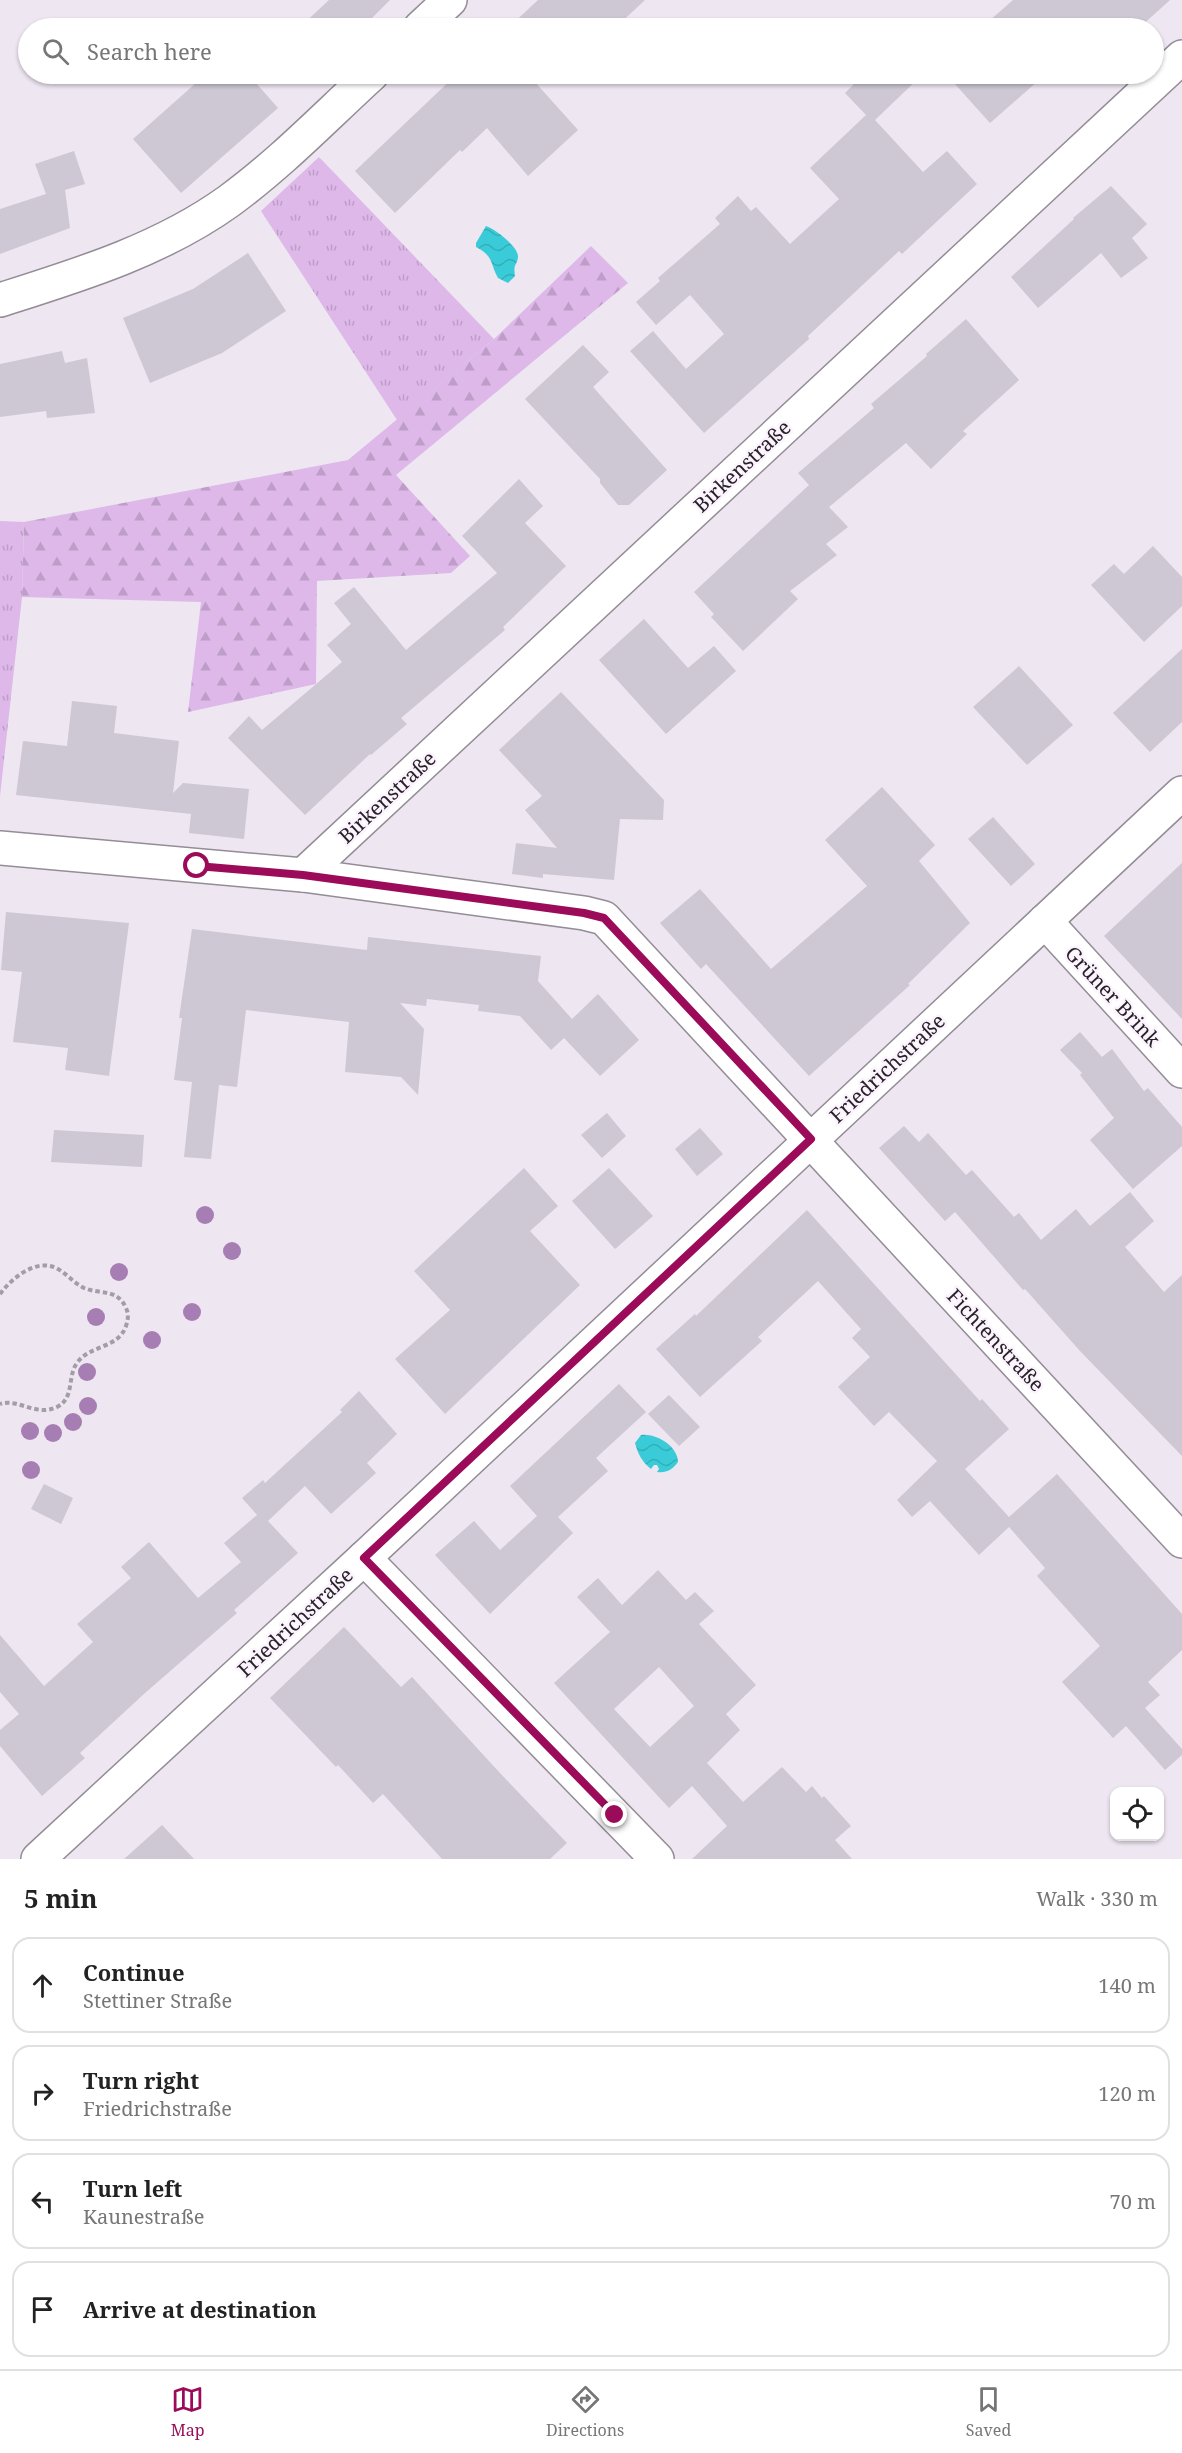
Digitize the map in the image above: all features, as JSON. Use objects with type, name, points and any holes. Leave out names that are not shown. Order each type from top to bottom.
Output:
[{"type":"street","points":[[431,18],[450,0]]},
{"type":"street","name":"Birkenstraße","points":[[1164,74],[1182,57]]},
{"type":"street","points":[[0,300],[100,268],[167,238],[228,202],[271,168],[361,84]]},
{"type":"street","name":"Birkenstraße","points":[[303,875],[1153,84]]},
{"type":"street","name":"Friedrichstraße","points":[[38,1859],[364,1558],[1182,793]]},
{"type":"street","name":"Fichtenstraße","points":[[0,848],[303,875],[584,913],[604,918],[1182,1541]]},
{"type":"street","name":"Grüner Brink","points":[[1044,921],[1182,1071]]},
{"type":"street","points":[[364,1558],[657,1859]]},
{"type":"path","points":[[0,1294],[18,1276],[31,1268],[53,1266],[83,1287],[114,1294],[123,1301],[128,1313],[124,1331],[116,1340],[89,1352],[76,1364],[71,1388],[63,1404],[55,1408],[34,1410],[8,1402],[0,1402]]},
{"type":"green space","points":[[319,157],[494,339],[397,420],[261,211]]},
{"type":"green space","points":[[591,246],[628,283],[396,475],[470,556],[451,573],[317,581],[316,684],[188,712],[201,602],[22,597],[24,522],[348,460],[494,339]]},
{"type":"green space","points":[[0,521],[24,522],[22,597],[0,796]]},
{"type":"water","points":[[486,226],[506,239],[517,253],[515,276],[508,283],[498,278],[489,257],[476,247]]},
{"type":"water","points":[[641,1435],[653,1436],[665,1442],[674,1451],[678,1462],[666,1471],[657,1472],[659,1469],[657,1465],[651,1469],[641,1458],[635,1443]]},
{"type":"building","points":[[329,0],[390,0],[372,18],[310,18]]},
{"type":"building","points":[[538,0],[645,0],[626,18],[519,18]]},
{"type":"building","points":[[1013,0],[1170,0],[1150,18],[992,18]]},
{"type":"building","points":[[195,84],[257,84],[278,108],[181,193],[133,139]]},
{"type":"building","points":[[446,84],[537,84],[578,130],[528,176],[487,128],[462,152],[460,150],[395,213],[355,171]]},
{"type":"building","points":[[854,84],[913,84],[875,120],[923,172],[947,151],[977,184],[902,254],[899,251],[808,336],[809,339],[704,433],[630,351],[653,331],[686,369],[724,334],[690,295],[656,325],[636,302],[660,281],[658,278],[720,224],[715,218],[738,196],[751,211],[756,207],[790,244],[839,199],[810,168],[866,115],[845,93]]},
{"type":"building","points":[[955,84],[1035,84],[990,123]]},
{"type":"building","points":[[74,151],[85,184],[65,190],[70,228],[0,254],[0,209],[46,194],[35,164]]},
{"type":"building","points":[[1111,186],[1147,224],[1132,238],[1148,258],[1121,278],[1101,253],[1038,308],[1011,277],[1073,218]]},
{"type":"building","points":[[248,253],[286,311],[222,353],[150,383],[123,318],[193,289]]},
{"type":"building","points":[[966,319],[1019,380],[963,431],[967,434],[931,469],[906,443],[829,507],[848,527],[826,544],[837,555],[790,591],[798,599],[743,651],[711,617],[714,614],[694,592],[809,485],[798,473],[874,408],[871,404]]},
{"type":"building","points":[[583,345],[609,372],[593,387],[667,470],[629,505],[618,505],[600,483],[600,479],[525,399]]},
{"type":"building","points":[[62,351],[65,363],[87,358],[95,413],[47,418],[46,411],[0,417],[0,364]]},
{"type":"building","points":[[519,479],[543,506],[525,523],[566,566],[503,627],[505,630],[401,718],[407,724],[370,754],[305,815],[228,738],[249,716],[262,730],[342,662],[327,645],[351,624],[334,603],[354,587],[406,650],[497,573],[462,536]]},
{"type":"building","points":[[1153,546],[1182,577],[1182,606],[1144,642],[1091,585],[1114,564],[1124,574]]},
{"type":"building","points":[[644,619],[688,668],[714,646],[736,671],[666,734],[599,660]]},
{"type":"building","points":[[1182,649],[1182,722],[1150,752],[1113,713]]},
{"type":"building","points":[[1019,666],[1073,725],[1027,765],[973,707]]},
{"type":"building","points":[[561,692],[664,800],[663,820],[620,819],[614,880],[543,874],[543,878],[512,874],[516,843],[557,848],[525,810],[542,796],[499,750]]},
{"type":"building","points":[[72,701],[117,706],[114,733],[179,741],[173,793],[183,783],[249,789],[244,839],[189,833],[191,814],[16,795],[23,741],[67,746]]},
{"type":"building","points":[[882,787],[935,845],[919,861],[970,923],[908,984],[910,985],[809,1076],[706,964],[701,969],[660,923],[700,889],[771,969],[867,886],[825,840]]},
{"type":"building","points":[[993,817],[1035,864],[1011,886],[968,839]]},
{"type":"building","points":[[1182,863],[1182,1019],[1104,936]]},
{"type":"building","points":[[6,912],[129,923],[109,1076],[65,1070],[68,1048],[13,1042],[22,972],[1,970]]},
{"type":"building","points":[[192,929],[367,950],[368,937],[541,956],[538,981],[572,1019],[598,994],[639,1040],[600,1076],[564,1038],[551,1050],[520,1016],[478,1011],[479,1005],[427,999],[426,1006],[400,1003],[424,1029],[418,1095],[401,1077],[345,1072],[349,1022],[246,1010],[237,1087],[219,1085],[211,1159],[184,1157],[192,1082],[174,1080],[182,1018],[179,1018]]},
{"type":"building","points":[[1080,1032],[1102,1057],[1112,1049],[1144,1091],[1148,1088],[1182,1127],[1182,1146],[1133,1189],[1090,1140],[1114,1118],[1080,1075],[1082,1073],[1060,1050]]},
{"type":"building","points":[[607,1113],[626,1136],[602,1158],[581,1135]]},
{"type":"building","points":[[904,1126],[919,1142],[928,1133],[966,1175],[972,1170],[1014,1217],[1019,1213],[1041,1240],[1076,1209],[1090,1226],[1130,1192],[1154,1221],[1125,1247],[1164,1292],[1182,1275],[1182,1456],[1080,1351],[1025,1289],[1023,1290],[955,1212],[945,1221],[879,1148]]},
{"type":"building","points":[[700,1128],[723,1154],[697,1176],[675,1149]]},
{"type":"building","points":[[54,1130],[144,1135],[142,1167],[51,1162]]},
{"type":"building","points":[[524,1168],[558,1206],[530,1231],[580,1285],[445,1414],[395,1359],[450,1310],[414,1271]]},
{"type":"building","points":[[609,1168],[653,1216],[615,1249],[572,1201]]},
{"type":"building","points":[[807,1210],[980,1401],[982,1399],[1009,1429],[965,1469],[1009,1517],[1057,1474],[1182,1614],[1182,1650],[1148,1682],[1160,1695],[1145,1708],[1182,1749],[1182,1755],[1165,1770],[1126,1726],[1113,1738],[1062,1682],[1100,1646],[1037,1576],[1045,1568],[1009,1527],[979,1555],[930,1501],[912,1517],[897,1500],[937,1461],[889,1412],[874,1426],[838,1387],[870,1357],[852,1338],[861,1329],[818,1281],[758,1337],[762,1341],[700,1397],[656,1349],[695,1314],[696,1316]]},
{"type":"building","points":[[619,1384],[646,1412],[596,1458],[608,1471],[558,1517],[573,1533],[490,1614],[435,1555],[474,1521],[500,1550],[537,1516],[510,1486]]},
{"type":"building","points":[[359,1391],[397,1434],[367,1463],[376,1473],[331,1514],[305,1486],[268,1521],[298,1553],[234,1610],[237,1613],[80,1753],[85,1758],[42,1796],[0,1746],[0,1730],[19,1714],[0,1692],[0,1635],[44,1686],[93,1642],[77,1624],[131,1578],[121,1567],[149,1542],[198,1598],[241,1562],[224,1543],[257,1515],[242,1498],[263,1480],[265,1483],[342,1412],[340,1410]]},
{"type":"building","points":[[669,1395],[700,1427],[679,1446],[648,1414]]},
{"type":"building","points":[[44,1484],[73,1498],[61,1524],[31,1509]]},
{"type":"building","points":[[658,1570],[686,1600],[695,1592],[714,1611],[699,1624],[756,1685],[726,1714],[740,1730],[707,1763],[743,1802],[782,1767],[806,1792],[812,1786],[851,1826],[835,1840],[852,1859],[692,1859],[727,1826],[692,1786],[669,1808],[554,1683],[610,1632],[577,1597],[598,1578],[622,1605]],"holes":[[[659,1667],[694,1706],[650,1747],[614,1709]]]},
{"type":"building","points":[[344,1627],[401,1687],[412,1677],[567,1843],[550,1859],[442,1859],[383,1794],[373,1803],[270,1698]]},
{"type":"building","points":[[162,1825],[194,1859],[124,1859]]},
{"type":"route","points":[[197,866],[303,875],[584,913],[604,918],[811,1139],[364,1558],[615,1815]]}]
